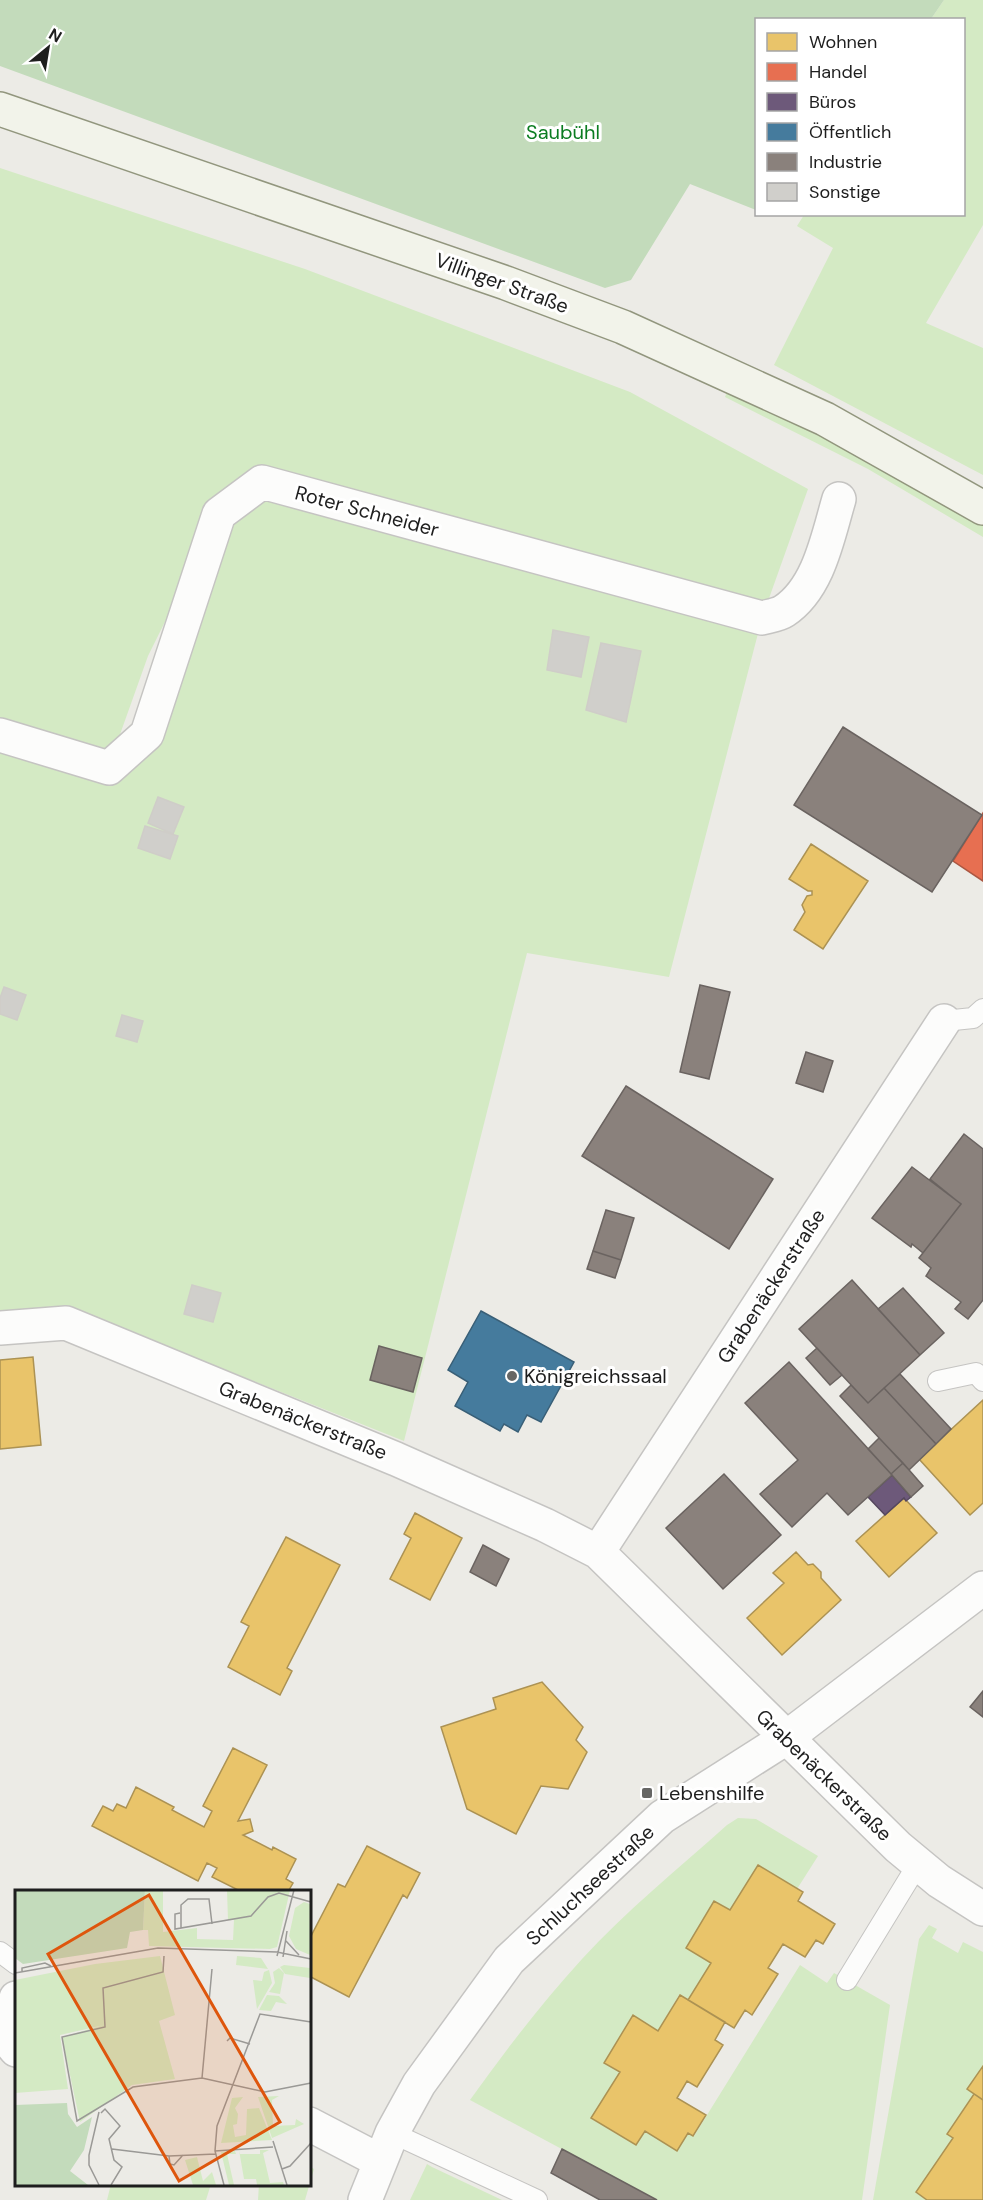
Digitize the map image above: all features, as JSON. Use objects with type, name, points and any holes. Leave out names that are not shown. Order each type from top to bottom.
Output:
[{"type":"main road","name":"Villinger Straße","points":[[0,109],[495,279],[623,327],[825,419],[983,508]]},
{"type":"street","name":"Roter Schneider","points":[[0,735],[109,768],[147,734],[219,514],[262,482],[762,618],[783,612],[803,593],[816,571],[839,499]]},
{"type":"street","name":"Grabenäckerstraße","points":[[598,1552],[944,1021]]},
{"type":"street","name":"Grabenäckerstraße","points":[[0,1328],[66,1323],[396,1459],[545,1525],[598,1552],[898,1847],[939,1881],[983,1909]]},
{"type":"street","name":"Schluchseestraße","points":[[365,2200],[386,2147],[419,2084],[508,1960],[662,1817],[786,1738],[983,1588]]},
{"type":"street","points":[[15,2002],[6,2038],[15,2049]]},
{"type":"street","points":[[310,2124],[386,2147]]},
{"type":"lane","points":[[944,1021],[973,1018],[983,1009]]},
{"type":"lane","points":[[938,1381],[976,1373],[983,1381]]},
{"type":"lane","points":[[847,1980],[918,1864]]},
{"type":"lane","points":[[0,1953],[15,1964]]},
{"type":"lane","points":[[386,2147],[537,2200]]},
{"type":"green space","name":"Saubühl","points":[[0,0],[944,0],[932,18],[755,18],[755,210],[690,184],[631,280],[605,288],[0,66]]},
{"type":"green space","points":[[944,0],[983,0],[983,225],[926,323],[983,348],[983,475],[774,365],[833,248],[797,226],[803,216],[965,216],[965,18],[932,18]]},
{"type":"green space","points":[[0,168],[305,269],[630,392],[808,489],[762,618],[669,977],[527,953],[404,1441],[67,1307],[0,1314],[0,735],[109,768],[147,734],[216,519],[148,656],[113,754],[0,718]]},
{"type":"green space","points":[[727,392],[872,461],[983,525],[983,537],[868,469],[725,397]]},
{"type":"green space","points":[[738,1818],[756,1819],[818,1856],[797,1889],[758,1865],[730,1910],[714,1901],[686,1948],[711,1963],[688,2000],[679,1995],[658,2031],[632,2016],[604,2063],[620,2072],[592,2119],[636,2145],[645,2131],[677,2151],[688,2133],[694,2136],[800,1965],[827,1983],[834,1973],[890,2005],[862,2200],[657,2200],[470,2100],[538,2010],[599,1941],[653,1890]]},
{"type":"green space","points":[[929,1925],[937,1929],[932,1938],[958,1953],[963,1942],[983,1952],[983,2066],[967,2089],[974,2094],[947,2133],[953,2138],[916,2192],[927,2200],[873,2200],[919,1939]]},
{"type":"green space","points":[[427,2164],[432,2167],[502,2200],[410,2200]]},
{"type":"green space","points":[[310,2167],[314,2169],[310,2183]]},
{"type":"green space","points":[[111,2185],[211,2185],[206,2200],[107,2200]]},
{"type":"green space","points":[[259,2185],[309,2185],[305,2200],[258,2200]]},
{"type":"building: Wohnen","points":[[811,844],[868,881],[823,949],[794,930],[805,912],[802,905],[807,896],[812,895],[812,891],[808,891],[789,879]]},
{"type":"building: Wohnen","points":[[33,1357],[41,1445],[0,1449],[0,1360]]},
{"type":"building: Wohnen","points":[[983,1400],[983,1503],[970,1515],[919,1459]]},
{"type":"building: Wohnen","points":[[904,1498],[937,1533],[889,1577],[856,1541]]},
{"type":"building: Wohnen","points":[[415,1513],[462,1538],[430,1600],[390,1579],[411,1538],[404,1534]]},
{"type":"building: Wohnen","points":[[286,1537],[340,1565],[287,1668],[292,1671],[280,1695],[228,1667],[249,1626],[241,1622]]},
{"type":"building: Wohnen","points":[[796,1552],[808,1565],[813,1564],[821,1572],[821,1578],[841,1600],[782,1655],[747,1618],[784,1583],[773,1573]]},
{"type":"building: Wohnen","points":[[542,1682],[583,1727],[576,1740],[587,1752],[568,1789],[541,1786],[516,1834],[467,1809],[441,1727],[496,1709],[493,1698]]},
{"type":"building: Wohnen","points":[[233,1748],[267,1765],[238,1821],[250,1819],[253,1831],[243,1835],[296,1859],[286,1879],[293,1883],[289,1890],[238,1890],[212,1877],[217,1868],[207,1863],[198,1881],[92,1826],[103,1806],[113,1811],[117,1804],[126,1808],[136,1787],[174,1807],[172,1810],[204,1827],[212,1811],[203,1806]]},
{"type":"building: Wohnen","points":[[367,1846],[420,1873],[407,1898],[403,1895],[349,1997],[310,1977],[310,1938],[338,1884],[345,1887]]},
{"type":"building: Wohnen","points":[[758,1865],[803,1892],[798,1901],[835,1924],[823,1944],[816,1940],[805,1957],[783,1944],[768,1968],[778,1974],[752,2015],[745,2010],[734,2028],[688,2000],[711,1963],[686,1948],[714,1901],[730,1910]]},
{"type":"building: Wohnen","points":[[680,1995],[725,2022],[715,2040],[723,2045],[697,2087],[687,2081],[677,2098],[706,2115],[693,2136],[688,2133],[677,2151],[645,2131],[636,2145],[591,2118],[620,2072],[604,2063],[633,2015],[658,2031]]},
{"type":"building: Wohnen","points":[[983,2066],[983,2100],[967,2089]]},
{"type":"building: Wohnen","points":[[974,2094],[983,2100],[983,2200],[927,2200],[916,2192],[953,2138],[947,2134]]},
{"type":"building: Handel","points":[[983,813],[983,881],[953,861]]},
{"type":"building: Büros","points":[[892,1475],[911,1497],[906,1501],[904,1498],[885,1515],[868,1497]]},
{"type":"building: Öffentlich","name":"Königreichssaal","points":[[481,1311],[574,1362],[541,1422],[527,1415],[518,1432],[504,1424],[500,1431],[455,1406],[468,1382],[448,1370]]},
{"type":"building: Industrie","points":[[843,727],[982,815],[932,892],[794,805]]},
{"type":"building: Industrie","points":[[700,985],[730,992],[709,1079],[680,1072]]},
{"type":"building: Industrie","points":[[806,1052],[833,1061],[823,1092],[796,1083]]},
{"type":"building: Industrie","points":[[626,1086],[773,1179],[729,1249],[582,1156]]},
{"type":"building: Industrie","points":[[964,1134],[983,1149],[983,1300],[968,1319],[955,1309],[961,1302],[926,1276],[931,1268],[919,1258],[961,1204],[930,1179]]},
{"type":"building: Industrie","points":[[912,1167],[961,1204],[923,1253],[912,1244],[911,1247],[872,1218]]},
{"type":"building: Industrie","points":[[606,1210],[634,1218],[621,1260],[593,1251]]},
{"type":"building: Industrie","points":[[593,1251],[621,1260],[615,1278],[587,1269]]},
{"type":"building: Industrie","points":[[852,1280],[920,1355],[868,1403],[799,1329]]},
{"type":"building: Industrie","points":[[903,1288],[944,1333],[920,1355],[878,1309]]},
{"type":"building: Industrie","points":[[379,1346],[422,1358],[413,1392],[370,1380]]},
{"type":"building: Industrie","points":[[817,1348],[842,1375],[830,1385],[806,1358]]},
{"type":"building: Industrie","points":[[789,1362],[892,1475],[848,1515],[827,1493],[792,1527],[760,1494],[798,1460],[745,1403]]},
{"type":"building: Industrie","points":[[900,1374],[951,1429],[936,1444],[884,1388]]},
{"type":"building: Industrie","points":[[851,1385],[868,1403],[884,1388],[936,1444],[909,1470],[840,1396]]},
{"type":"building: Industrie","points":[[879,1438],[903,1463],[891,1474],[868,1449]]},
{"type":"building: Industrie","points":[[903,1463],[923,1486],[911,1497],[891,1474]]},
{"type":"building: Industrie","points":[[724,1474],[781,1535],[723,1589],[666,1528]]},
{"type":"building: Industrie","points":[[483,1545],[509,1559],[496,1586],[470,1572]]},
{"type":"building: Industrie","points":[[983,1691],[983,1717],[970,1707]]},
{"type":"building: Industrie","points":[[562,2149],[657,2200],[600,2200],[551,2173]]},
{"type":"building: Sonstige","points":[[553,630],[589,637],[581,677],[547,670]]},
{"type":"building: Sonstige","points":[[601,643],[641,651],[626,722],[586,710]]},
{"type":"building: Sonstige","points":[[158,797],[184,807],[173,834],[148,823]]},
{"type":"building: Sonstige","points":[[145,826],[178,836],[170,859],[138,848]]},
{"type":"building: Sonstige","points":[[4,987],[26,995],[17,1020],[0,1014],[0,998]]},
{"type":"building: Sonstige","points":[[122,1015],[143,1021],[137,1042],[116,1036]]},
{"type":"building: Sonstige","points":[[192,1285],[221,1293],[213,1322],[184,1314]]},
{"type":"place","name":"Königreichssaal","points":[[512,1376]]},
{"type":"place","name":"Lebenshilfe","points":[[647,1793]]}]
